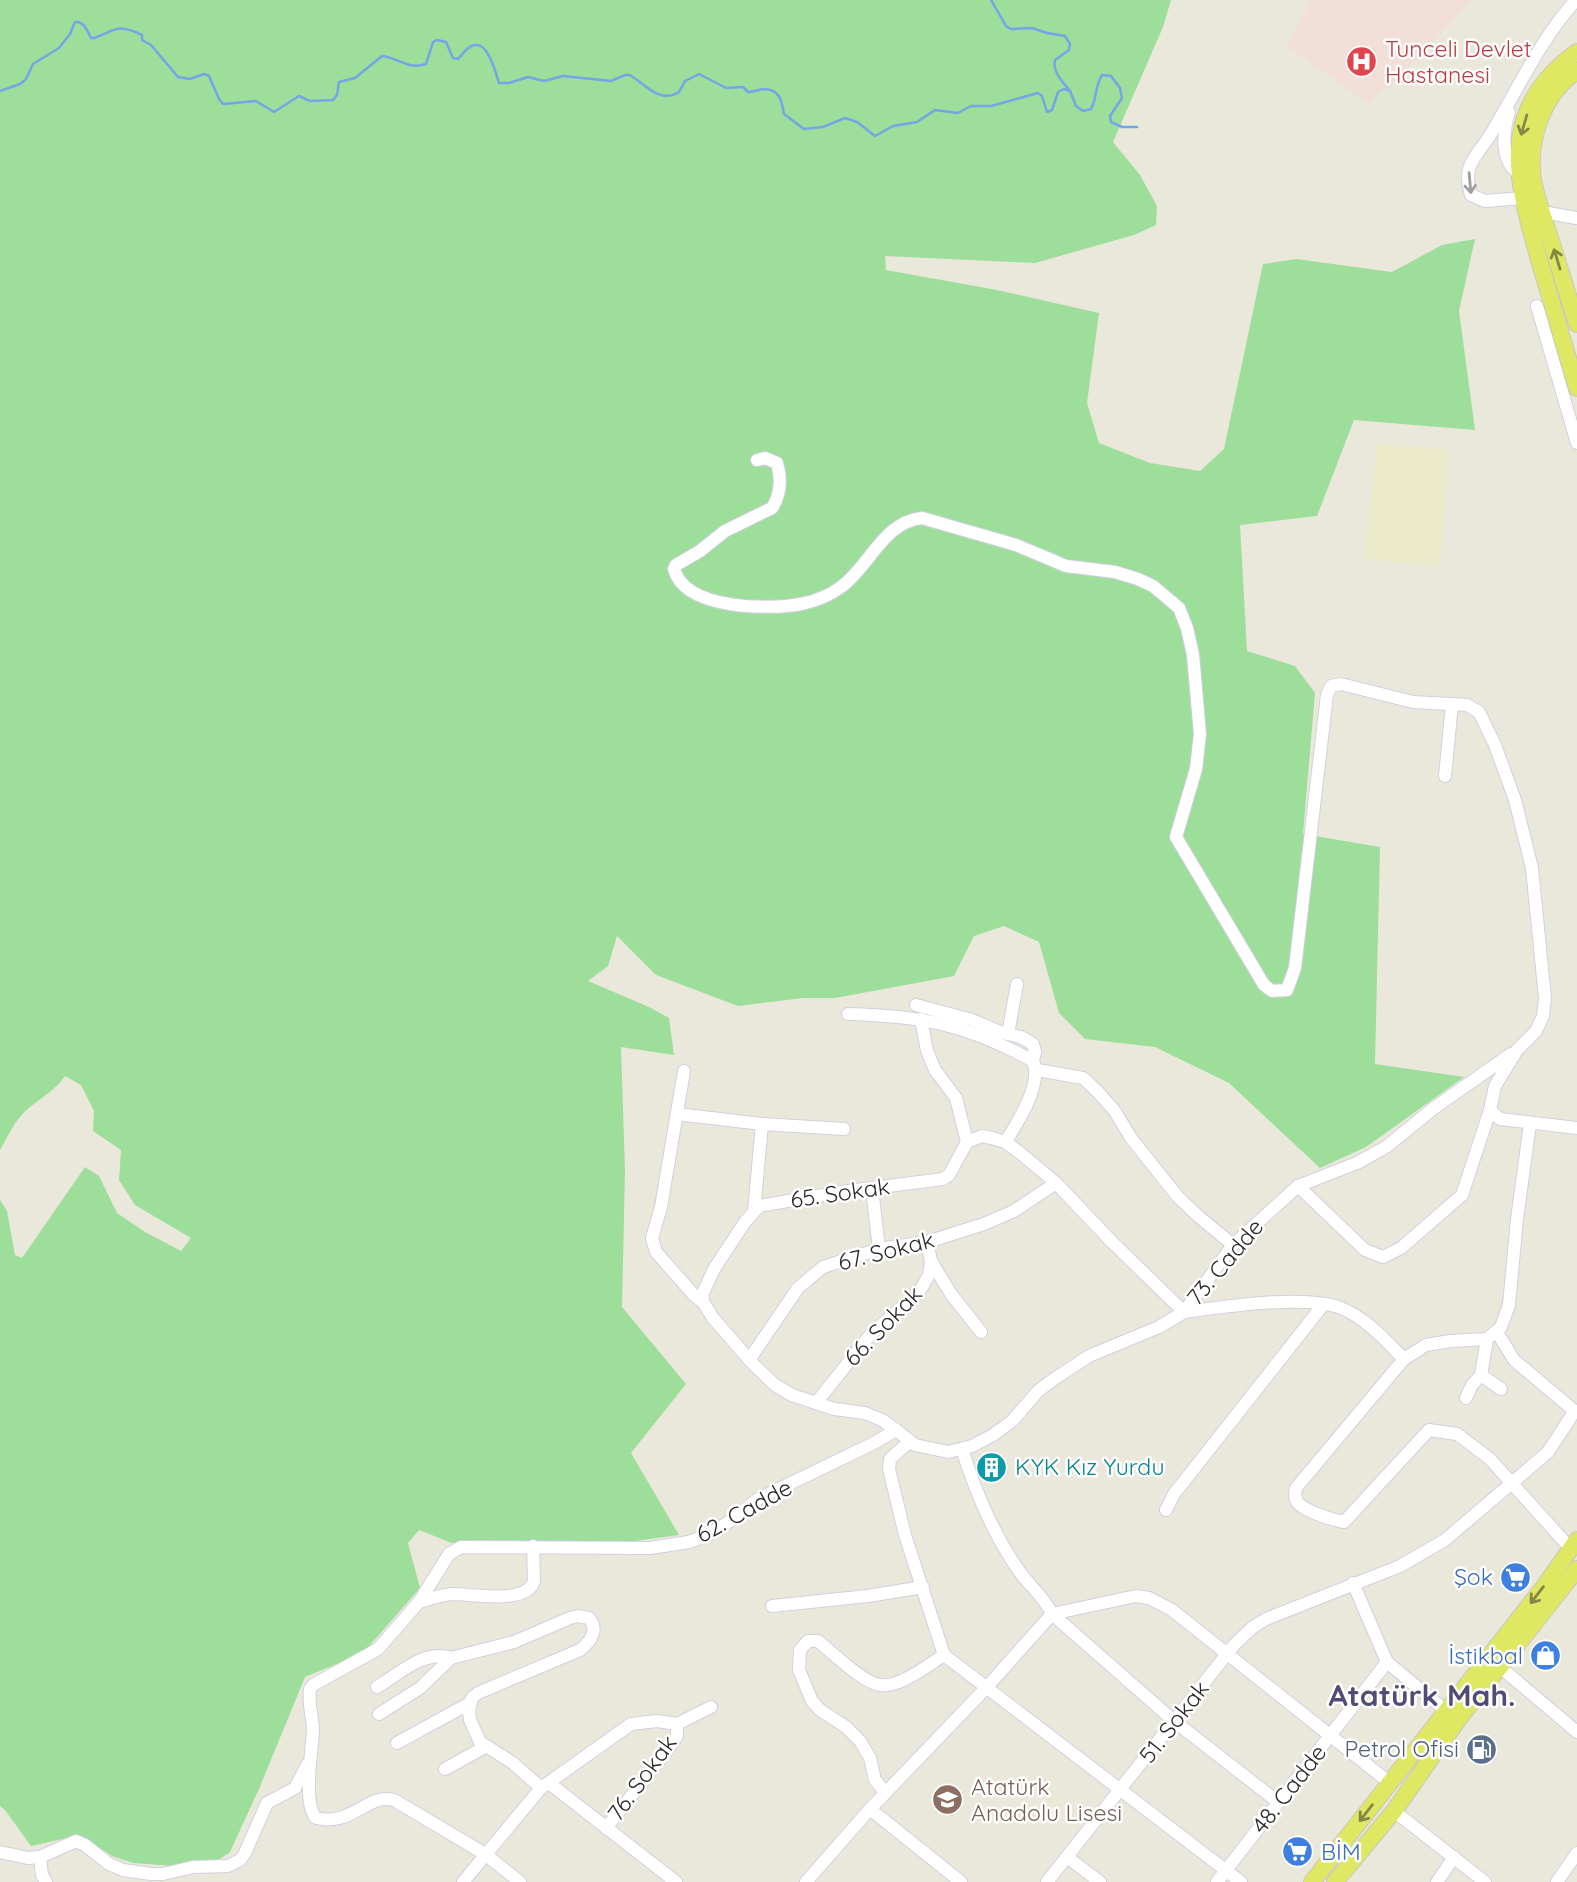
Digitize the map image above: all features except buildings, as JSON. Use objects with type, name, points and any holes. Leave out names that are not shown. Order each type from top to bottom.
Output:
[{"type":"main road","points":[[1577,52],[1550,74],[1532,101],[1521,136],[1518,173],[1522,198],[1577,388]]},
{"type":"main road","points":[[1577,71],[1545,107],[1532,160],[1533,180],[1577,324]]},
{"type":"main road","points":[[1335,1882],[1394,1811],[1452,1716],[1574,1545]]},
{"type":"main road","points":[[1312,1882],[1390,1783],[1500,1667],[1577,1569]]},
{"type":"street","points":[[1522,198],[1485,201],[1471,195],[1467,183],[1469,169],[1503,114],[1531,60],[1576,0]]},
{"type":"street","points":[[1518,173],[1511,168],[1507,157],[1504,132],[1508,114],[1543,52],[1577,8]]},
{"type":"street","points":[[1542,212],[1577,218]]},
{"type":"street","points":[[1537,306],[1577,443]]},
{"type":"street","points":[[757,460],[765,458],[777,463],[780,491],[772,508],[725,531],[700,551],[682,560],[674,569],[686,587],[710,600],[767,607],[802,603],[828,595],[852,578],[889,533],[900,524],[922,518],[1016,545],[1066,566],[1115,572],[1138,579],[1153,586],[1179,608],[1193,655],[1200,734],[1196,769],[1176,837],[1264,985],[1272,992],[1287,990],[1295,968],[1329,690],[1336,684],[1341,684],[1413,702],[1468,705],[1479,712],[1514,800],[1532,868],[1545,998],[1543,1016],[1536,1031],[1517,1050],[1434,1108],[1387,1147],[1357,1163],[1298,1186],[1365,1250],[1382,1257],[1401,1248],[1462,1195],[1490,1111],[1494,1086],[1517,1050]]},
{"type":"street","points":[[1445,776],[1452,704]]},
{"type":"street","points":[[1008,1034],[1017,984]]},
{"type":"street","points":[[916,1005],[948,1012],[1021,1037],[1032,1044],[1035,1066],[1020,1120],[1004,1142]]},
{"type":"street","points":[[848,1014],[900,1015],[978,1034],[1035,1066],[1083,1078],[1114,1110],[1131,1138],[1178,1197],[1233,1245]]},
{"type":"street","points":[[921,1019],[927,1051],[935,1070],[956,1098],[967,1142],[982,1136],[1004,1142],[1056,1183],[1112,1242],[1184,1311]]},
{"type":"street","points":[[684,1071],[661,1207],[652,1238],[656,1252],[694,1295],[704,1301],[713,1318],[749,1360],[775,1385],[792,1395],[834,1409],[865,1413],[882,1420],[909,1442],[948,1452],[962,1449],[993,1435],[1012,1422],[1038,1391],[1089,1356],[1159,1326],[1184,1311],[1307,1303],[1339,1308],[1357,1317],[1404,1359]]},
{"type":"street","points":[[1490,1111],[1500,1119],[1577,1128]]},
{"type":"street","points":[[677,1114],[762,1124],[844,1129]]},
{"type":"street","points":[[704,1301],[706,1283],[754,1211],[762,1124]]},
{"type":"street","points":[[1466,1398],[1481,1375],[1492,1335],[1504,1321],[1509,1305],[1530,1124]]},
{"type":"street","name":"65. Sokak","points":[[754,1211],[759,1206],[771,1203],[943,1179],[949,1175],[967,1142]]},
{"type":"street","name":"67. Sokak","points":[[749,1360],[783,1314],[792,1297],[817,1271],[879,1249],[927,1242],[984,1224],[1014,1211],[1056,1183]]},
{"type":"street","name":"73. Cadde","points":[[1184,1311],[1233,1245],[1298,1186]]},
{"type":"street","points":[[872,1188],[879,1249]]},
{"type":"street","name":"66. Sokak","points":[[816,1403],[872,1334],[919,1292],[929,1275],[931,1261],[927,1242]]},
{"type":"street","points":[[931,1261],[951,1294],[981,1332]]},
{"type":"street","points":[[1166,1510],[1174,1494],[1322,1305]]},
{"type":"street","points":[[1492,1335],[1426,1345],[1404,1359],[1296,1488],[1294,1497],[1298,1504],[1333,1520],[1344,1522],[1429,1430],[1457,1434],[1490,1459],[1574,1545]]},
{"type":"street","points":[[1492,1335],[1514,1360],[1576,1412]]},
{"type":"street","points":[[1481,1375],[1501,1389]]},
{"type":"street","name":"51. Sokak","points":[[1047,1882],[1228,1654],[1253,1627],[1266,1619],[1400,1566],[1445,1540],[1548,1452],[1576,1412]]},
{"type":"street","name":"62. Cadde","points":[[485,1854],[394,1800],[386,1798],[331,1822],[316,1818],[311,1811],[309,1762],[313,1727],[310,1689],[313,1685],[378,1649],[419,1602],[449,1554],[455,1549],[533,1546],[650,1548],[689,1542],[708,1535],[758,1499],[896,1430]]},
{"type":"street","points":[[909,1442],[890,1459],[889,1469],[905,1535],[944,1655],[1241,1882]]},
{"type":"street","points":[[962,1449],[973,1485],[1002,1541],[1018,1570],[1034,1591],[1046,1601],[1052,1614],[1174,1721],[1278,1802]]},
{"type":"street","points":[[419,1602],[452,1594],[523,1594],[533,1586],[533,1546]]},
{"type":"street","points":[[1353,1583],[1387,1662],[1452,1716]]},
{"type":"street","points":[[772,1606],[867,1597],[923,1587]]},
{"type":"street","points":[[811,1881],[870,1809],[986,1688],[1052,1614],[1136,1596],[1149,1598],[1172,1610],[1390,1783]]},
{"type":"street","points":[[377,1687],[425,1658],[442,1655],[451,1657],[514,1642],[578,1616],[589,1618],[592,1622],[591,1639],[580,1650],[478,1693],[470,1703],[397,1743]]},
{"type":"street","points":[[886,1793],[875,1780],[870,1758],[860,1741],[812,1701],[799,1670],[800,1650],[808,1642],[818,1641],[868,1680],[879,1685],[911,1676],[944,1655]]},
{"type":"street","points":[[379,1714],[420,1688],[446,1665],[451,1657]]},
{"type":"street","name":"48. Cadde","points":[[1217,1882],[1387,1662]]},
{"type":"street","points":[[1500,1667],[1577,1732]]},
{"type":"street","points":[[470,1703],[470,1720],[485,1747],[513,1763],[606,1828],[676,1882]]},
{"type":"street","name":"76. Sokak","points":[[606,1828],[669,1748],[677,1736],[677,1724],[711,1707]]},
{"type":"street","points":[[463,1882],[545,1785],[631,1724],[657,1721],[677,1724]]},
{"type":"street","points":[[445,1769],[485,1747]]},
{"type":"street","points":[[0,1853],[28,1858],[40,1857],[76,1841],[109,1864],[123,1870],[163,1874],[193,1867],[234,1864],[245,1853],[267,1803],[295,1788],[309,1762]]},
{"type":"street","points":[[870,1809],[961,1882]]},
{"type":"street","points":[[1394,1811],[1485,1882]]},
{"type":"street","points":[[1557,1882],[1577,1853]]},
{"type":"street","points":[[485,1854],[520,1882]]},
{"type":"street","points":[[40,1857],[42,1875],[46,1882]]},
{"type":"street","points":[[1067,1857],[1100,1882]]},
{"type":"street","points":[[1437,1882],[1454,1857]]},
{"type":"shaded area","name":"Tunceli Devlet Hastanesi","points":[[1312,0],[1472,0],[1399,78],[1367,103],[1287,46]]},
{"type":"shaded area","points":[[1377,444],[1449,450],[1440,566],[1363,559]]},
{"type":"green space","points":[[0,0],[1171,0],[1163,27],[1113,142],[1140,175],[1157,206],[1156,225],[1134,235],[1035,263],[885,256],[886,270],[997,290],[1099,313],[1087,403],[1099,443],[1150,463],[1200,471],[1224,449],[1263,264],[1296,259],[1392,272],[1442,245],[1475,239],[1459,311],[1475,430],[1354,420],[1317,516],[1240,525],[1247,651],[1295,666],[1315,693],[1303,834],[1380,847],[1375,1064],[1464,1077],[1366,1147],[1320,1168],[1229,1083],[1155,1047],[1085,1039],[1059,1013],[1039,942],[1004,926],[974,936],[954,976],[835,998],[803,998],[738,1006],[656,975],[617,936],[608,966],[588,981],[669,1018],[674,1055],[621,1047],[625,1171],[622,1307],[686,1384],[631,1453],[679,1535],[635,1541],[452,1543],[419,1530],[408,1543],[420,1588],[363,1653],[305,1677],[230,1852],[217,1861],[174,1866],[133,1863],[112,1856],[80,1835],[31,1846],[0,1806],[0,1200],[7,1211],[15,1255],[22,1258],[85,1167],[99,1176],[117,1213],[145,1232],[181,1251],[191,1238],[135,1205],[119,1180],[121,1150],[93,1131],[94,1111],[81,1085],[65,1076],[20,1117],[0,1150]]},
{"type":"waterway","points":[[991,0],[1006,26],[1011,29],[1032,28],[1065,36],[1070,44],[1069,50],[1055,60],[1054,64],[1059,77],[1070,91]]},
{"type":"waterway","points":[[0,91],[26,79],[33,64],[59,48],[75,22],[78,22],[85,27],[91,38],[112,30],[134,31],[142,35],[142,40],[151,45],[178,77],[190,79],[204,74],[209,76],[223,104],[256,101],[274,112],[299,96],[310,101],[333,100],[337,95],[339,82],[355,78],[382,56],[414,66],[426,64],[433,42],[437,40],[446,42],[453,58],[458,59],[473,45],[479,45],[492,62],[499,83],[528,77],[544,81],[563,76],[611,81],[630,75],[653,92],[666,96],[679,92],[685,81],[699,74],[726,88],[743,87],[748,92],[765,89],[778,94],[784,114],[804,129],[823,127],[845,118],[857,122],[875,136],[893,126],[917,122],[935,110],[958,113],[971,106],[991,106],[1038,93],[1042,96],[1047,112],[1052,110],[1058,92],[1064,89],[1070,91],[1076,106],[1083,111],[1091,109],[1102,75],[1111,76],[1120,88],[1122,98],[1110,116],[1111,122],[1122,127],[1137,127]]},
{"type":"place","name":"Tunceli Devlet Hastanesi","points":[[1362,62]]},
{"type":"place","name":"KYK Kız Yurdu","points":[[992,1467]]},
{"type":"place","name":"Şok","points":[[1516,1577]]},
{"type":"place","name":"İstikbal","points":[[1546,1656]]},
{"type":"place","name":"Petrol Ofisi","points":[[1482,1749]]},
{"type":"place","name":"Atatürk Anadolu Lisesi","points":[[948,1800]]},
{"type":"place","name":"BİM","points":[[1298,1852]]},
{"type":"district","name":"Atatürk Mah.","points":[[1422,1696]]}]
